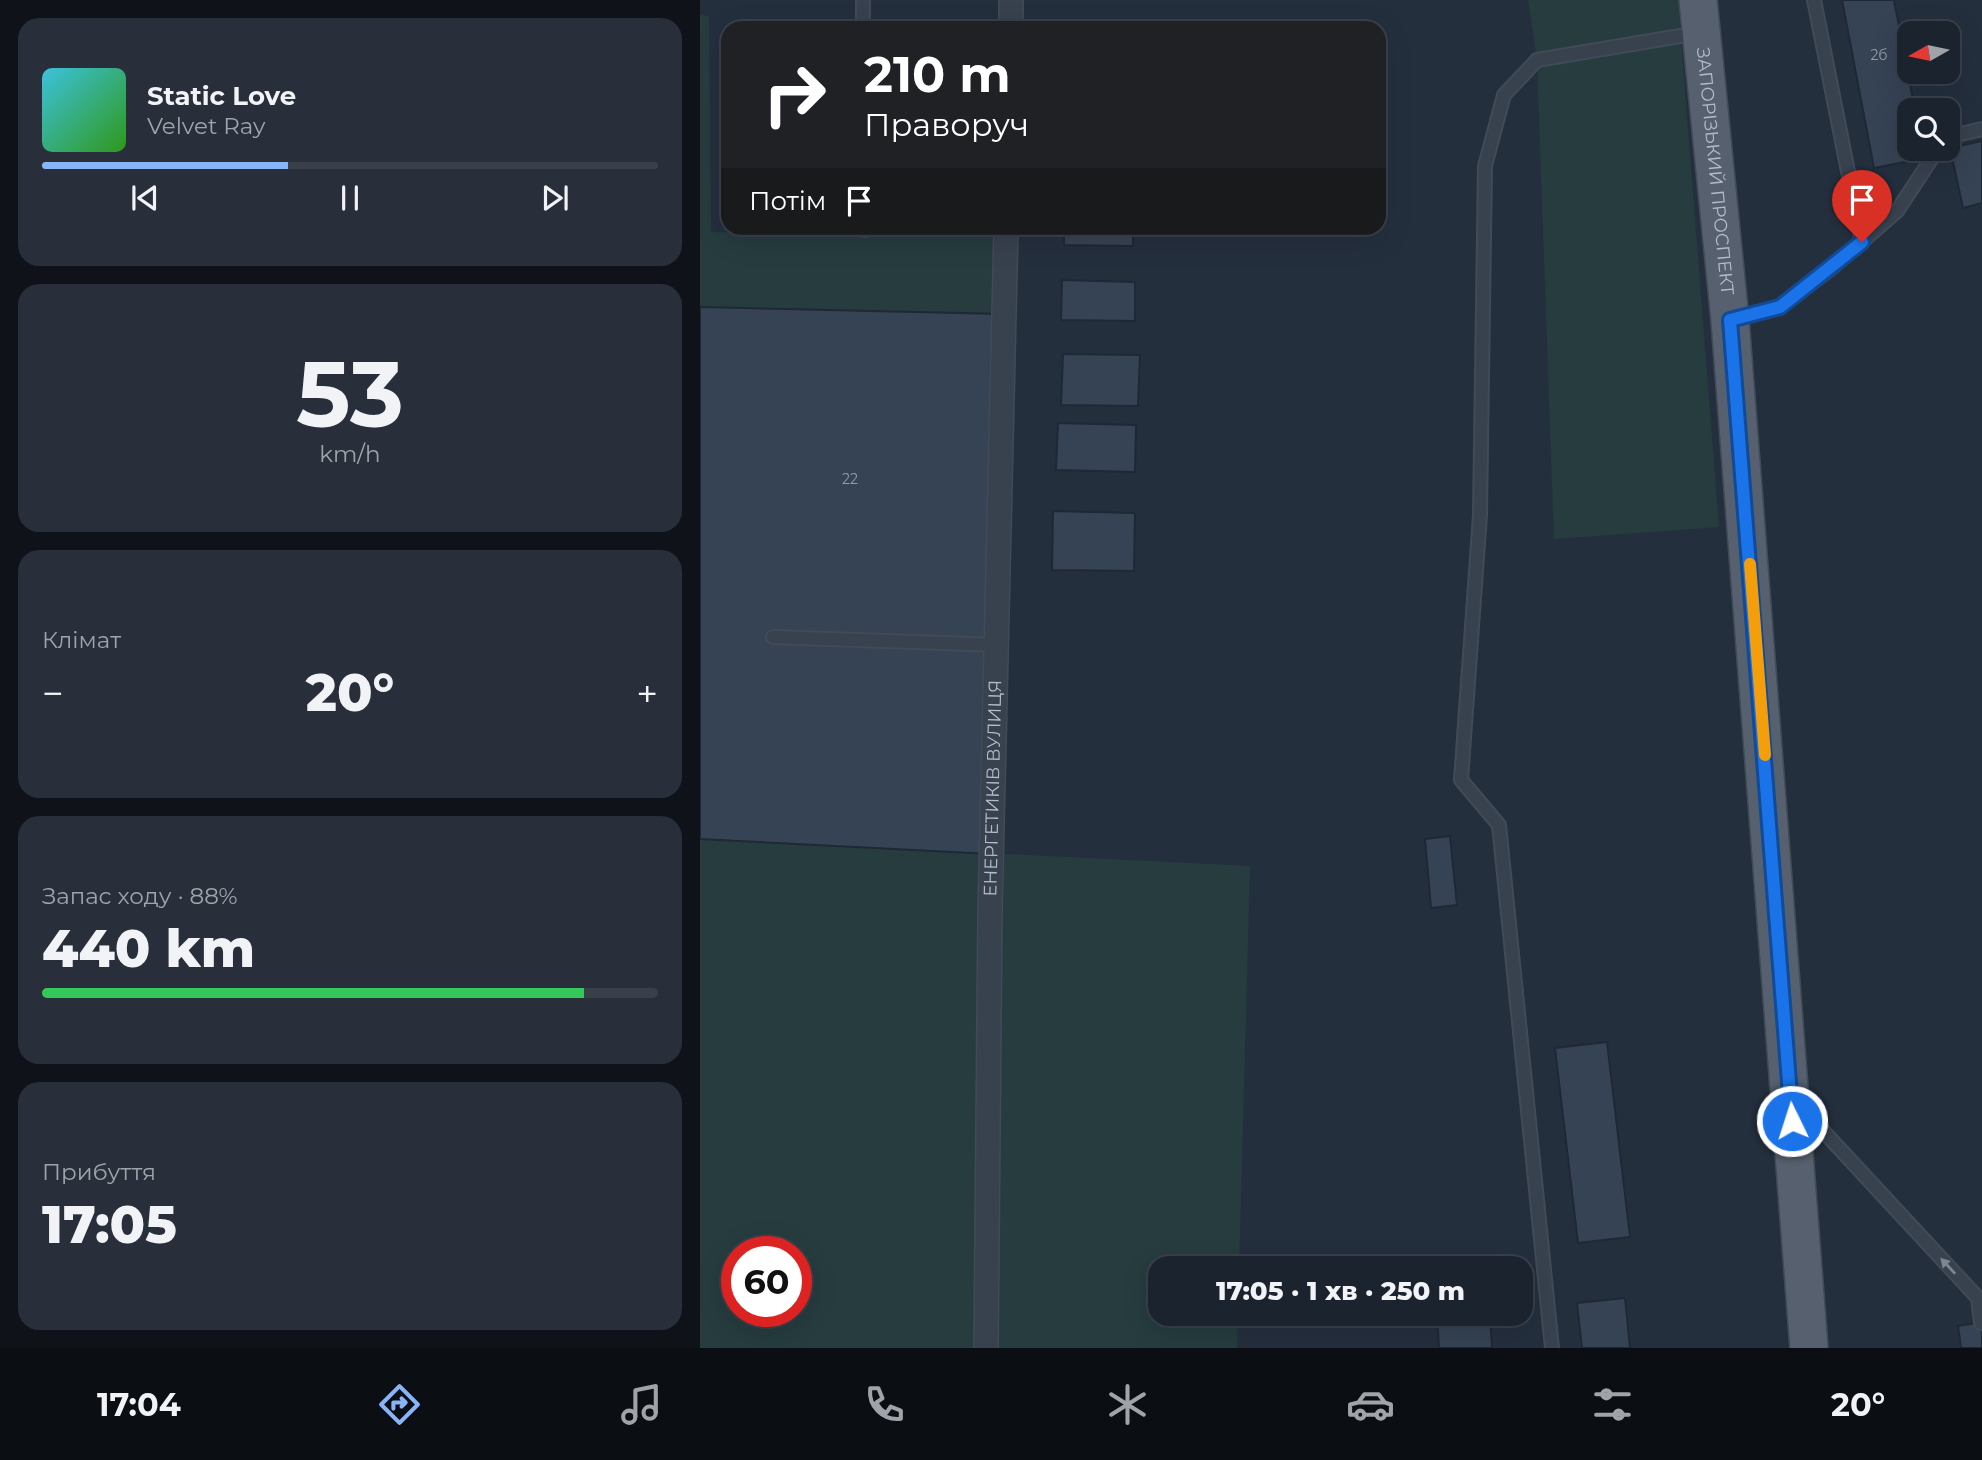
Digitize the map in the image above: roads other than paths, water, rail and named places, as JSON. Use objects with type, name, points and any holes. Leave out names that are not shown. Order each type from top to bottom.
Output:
[{"type":"main road","name":"ЗАПОРІЗЬКИЙ ПРОСПЕКТ","points":[[1700,16],[1730,320],[1809,1348]]},
{"type":"street","points":[[1011,0],[1011,21]]},
{"type":"street","name":"ЕНЕРГЕТИКІВ ВУЛИЦЯ","points":[[986,1348],[990,911],[1006,235]]},
{"type":"lane","points":[[863,0],[863,21]]},
{"type":"lane","points":[[1814,0],[1862,242]]},
{"type":"lane","points":[[1552,1348],[1499,825],[1461,780],[1480,515],[1485,166],[1504,95],[1537,60],[1700,16]]},
{"type":"lane","points":[[1960,134],[1982,129]]},
{"type":"lane","points":[[1730,320],[1780,307],[1862,242],[1897,211],[1930,161]]},
{"type":"lane","points":[[773,637],[998,645]]},
{"type":"lane","points":[[1790,1096],[1978,1298],[1981,1322]]}]
